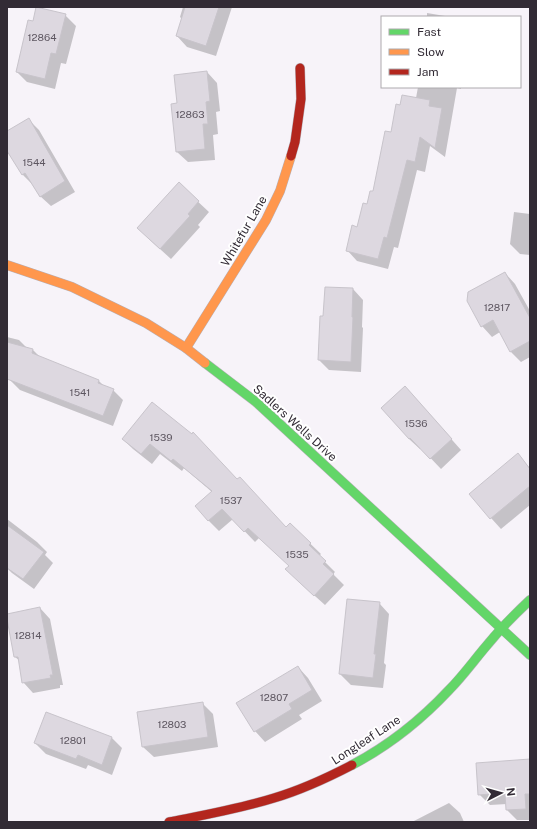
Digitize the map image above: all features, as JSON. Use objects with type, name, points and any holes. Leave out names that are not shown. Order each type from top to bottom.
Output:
[{"type":"street","name":"Whitefur Lane","points":[[186,348],[266,220],[280,191],[295,142],[301,99],[300,68]]},
{"type":"street","name":"Sadlers Wells Drive","points":[[7,265],[72,287],[146,322],[186,348],[256,402],[530,655]]},
{"type":"street","name":"Longleaf Lane","points":[[169,822],[246,806],[301,789],[339,772],[384,745],[421,717],[449,690],[501,628],[530,600]]},
{"type":"building","points":[[36,7],[66,14],[56,54],[51,53],[45,79],[16,72],[28,20],[33,21]]},
{"type":"building","points":[[185,7],[219,7],[206,46],[176,36]]},
{"type":"building","points":[[207,71],[210,101],[206,102],[208,124],[203,124],[205,149],[176,152],[171,104],[177,103],[174,75]]},
{"type":"building","points":[[402,95],[430,100],[429,106],[442,108],[435,148],[420,137],[415,162],[407,160],[387,238],[384,237],[378,259],[346,251],[352,225],[357,227],[363,203],[367,204],[370,191],[373,191],[385,131],[391,132],[396,104],[400,105]]},
{"type":"building","points":[[29,118],[65,181],[40,197],[25,173],[22,175],[7,151],[7,131]]},
{"type":"building","points":[[179,182],[199,201],[188,214],[190,216],[160,249],[137,228]]},
{"type":"building","points":[[505,272],[530,318],[530,341],[510,352],[493,320],[481,327],[467,301],[468,292]]},
{"type":"building","points":[[325,287],[353,288],[351,362],[318,360],[320,316],[323,316]]},
{"type":"building","points":[[7,342],[33,349],[32,353],[99,380],[98,383],[114,389],[103,416],[7,379]]},
{"type":"building","points":[[405,386],[452,439],[430,459],[410,438],[409,439],[381,408]]},
{"type":"building","points":[[152,402],[192,434],[193,432],[237,479],[240,477],[286,527],[290,523],[311,543],[309,545],[326,561],[323,564],[334,574],[314,596],[285,569],[289,566],[248,528],[244,532],[222,509],[208,521],[195,506],[212,491],[173,459],[171,461],[150,444],[141,454],[122,439]]},
{"type":"building","points":[[518,453],[530,469],[530,486],[490,519],[469,494]]},
{"type":"building","points":[[7,525],[44,552],[23,579],[7,568]]},
{"type":"building","points":[[347,599],[380,602],[374,654],[376,654],[373,678],[339,674]]},
{"type":"building","points":[[40,607],[53,675],[50,675],[51,678],[22,683],[18,657],[14,657],[7,614]]},
{"type":"building","points":[[298,666],[312,690],[289,704],[292,709],[254,732],[236,703]]},
{"type":"building","points":[[203,702],[208,737],[142,747],[137,712]]},
{"type":"building","points":[[46,712],[112,737],[102,765],[78,755],[76,759],[34,743]]},
{"type":"building","points":[[530,759],[530,794],[525,794],[526,809],[506,810],[505,793],[478,795],[476,763]]},
{"type":"traffic: fast","points":[[205,363],[256,402],[530,655]]},
{"type":"traffic: fast","points":[[352,765],[404,732],[427,712],[459,679],[503,627],[530,600]]},
{"type":"traffic: slow","points":[[186,348],[266,220],[280,191],[291,156]]},
{"type":"traffic: slow","points":[[7,265],[72,287],[146,323],[186,348],[205,363]]},
{"type":"traffic: jam","points":[[291,156],[295,142],[301,99],[300,68]]},
{"type":"traffic: jam","points":[[169,822],[235,809],[274,798],[333,775],[352,765]]}]
